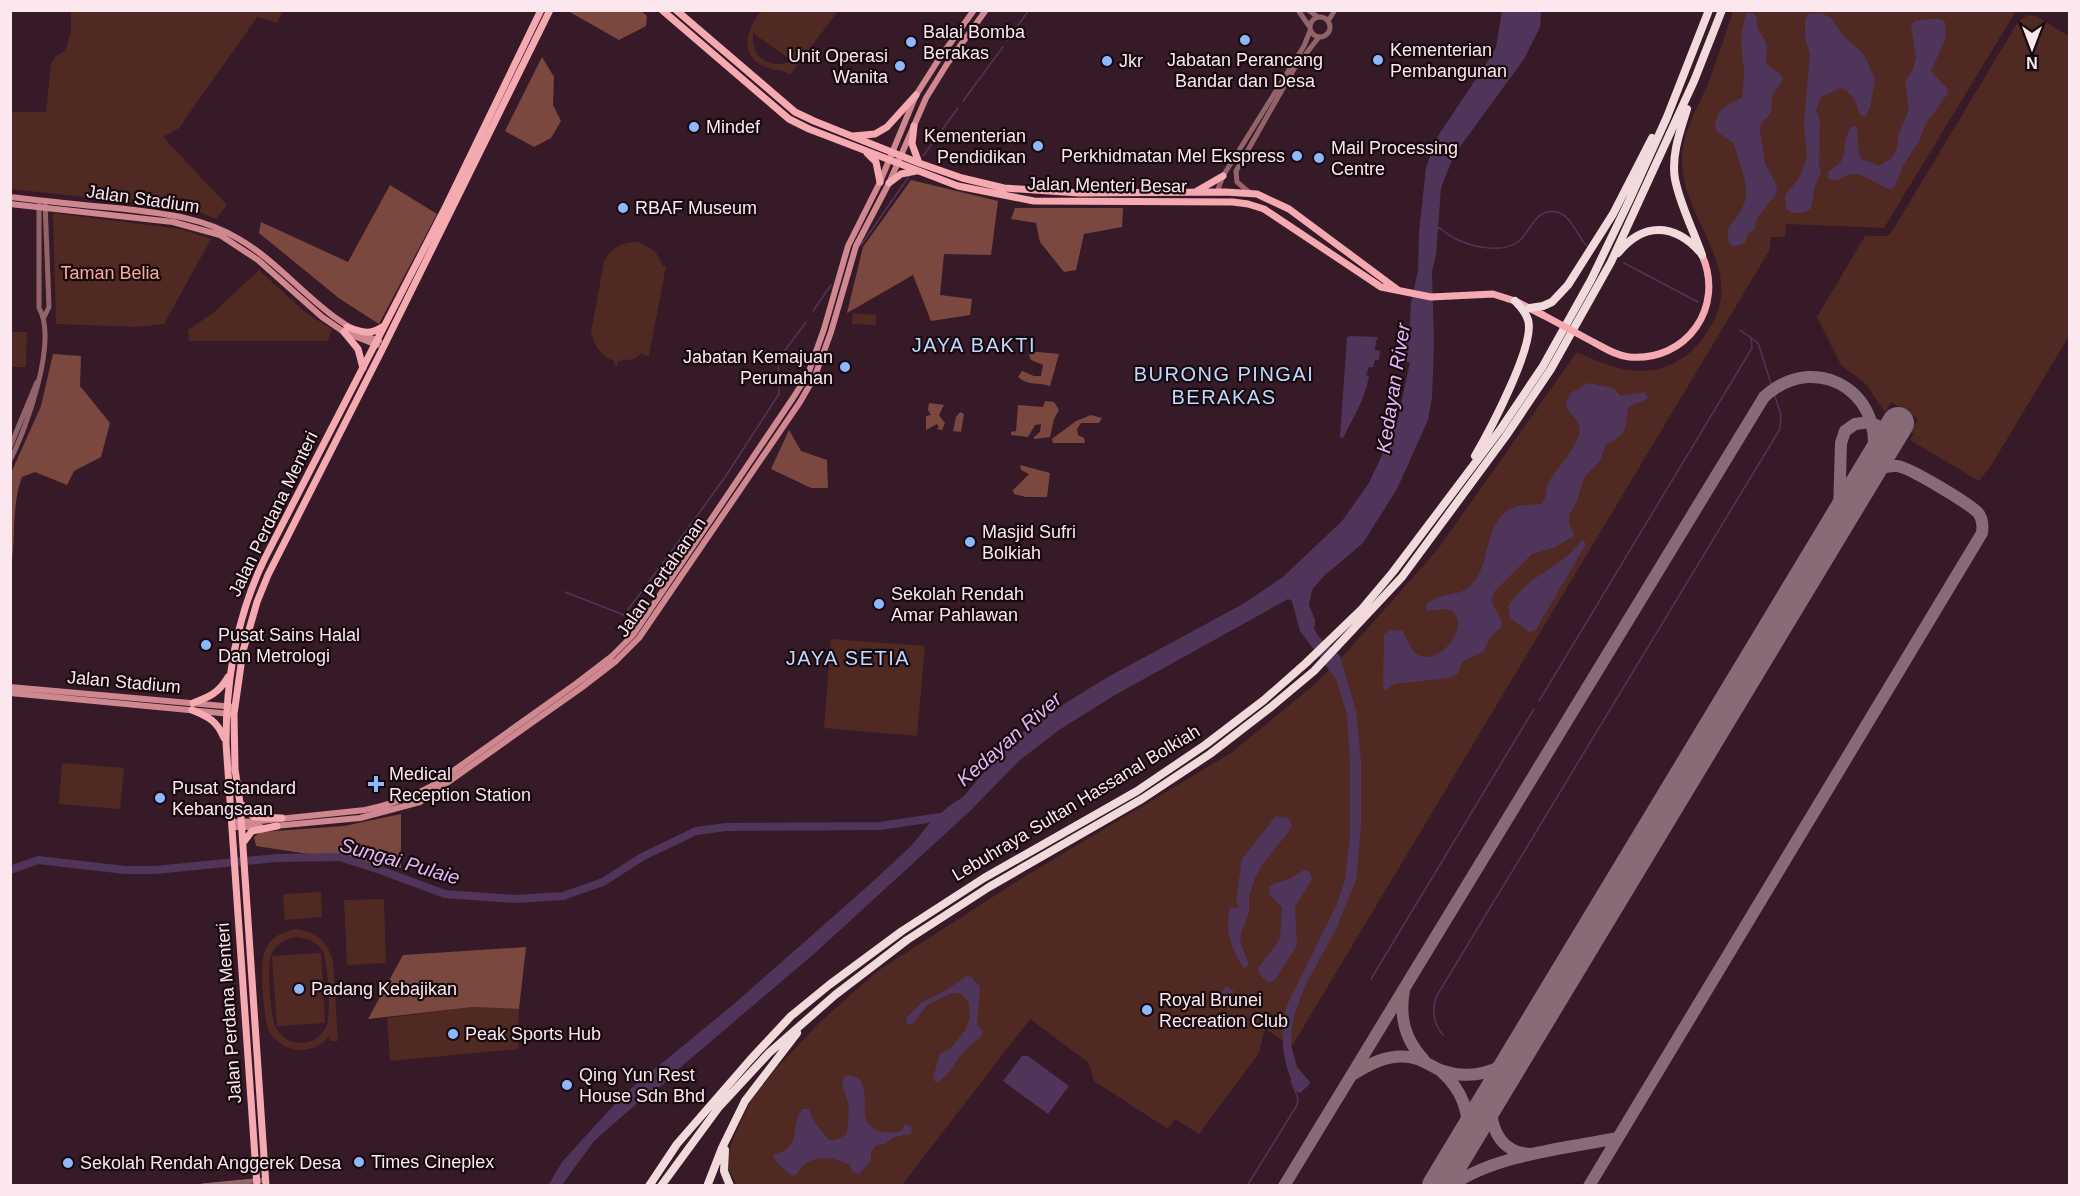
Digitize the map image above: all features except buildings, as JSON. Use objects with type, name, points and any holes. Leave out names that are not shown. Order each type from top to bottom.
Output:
[{"type":"highway","name":"Lebuhraya Sultan Hassanal Bolkiah","points":[[649,1185],[677,1144],[750,1060],[791,1016],[829,985],[902,930],[984,878],[1137,790],[1205,745],[1264,700],[1361,610],[1459,485],[1543,366],[1591,280],[1677,93],[1709,10]]},
{"type":"highway","name":"Lebuhraya Sultan Hassanal Bolkiah","points":[[661,1185],[719,1107],[769,1053],[815,1011],[916,934],[989,887],[1142,799],[1210,754],[1272,707],[1314,671],[1344,641],[1401,577],[1506,436],[1551,369],[1611,262],[1694,81],[1722,10]]},
{"type":"highway","points":[[1694,81],[1676,147],[1674,177],[1683,208],[1702,255]]},
{"type":"highway","points":[[1530,308],[1552,302],[1568,285],[1612,214],[1677,93]]},
{"type":"highway","points":[[1611,262],[1629,240],[1651,230],[1665,230],[1680,234],[1691,242],[1702,255]]},
{"type":"highway","points":[[1459,485],[1488,433],[1530,331],[1528,319],[1515,301]]},
{"type":"highway","points":[[706,1185],[745,1101],[815,1011]]},
{"type":"highway","points":[[729,1135],[724,1159],[726,1179],[730,1185]]},
{"type":"main road","name":"Jalan Perdana Menteri","points":[[257,1183],[233,851],[240,803],[231,710],[231,669],[240,620],[254,580],[446,206],[541,10]]},
{"type":"main road","name":"Jalan Perdana Menteri","points":[[266,1183],[242,847],[226,743],[243,651],[263,587],[550,10]]},
{"type":"main road","name":"Jalan Menteri Besar","points":[[662,10],[789,119],[809,129],[866,150],[891,156]]},
{"type":"main road","name":"Jalan Menteri Besar","points":[[676,10],[795,112],[958,186],[1034,201],[1233,202],[1264,209],[1356,272],[1382,287],[1416,296],[1493,294],[1530,308],[1614,353],[1627,357],[1643,357],[1665,352],[1690,336],[1701,320],[1709,293],[1709,275],[1702,255]]},
{"type":"main road","name":"Jalan Pertahanan","points":[[237,825],[277,826],[360,818],[420,802],[611,657],[640,625],[808,374],[824,329],[848,246],[880,182],[916,95],[974,10]]},
{"type":"main road","name":"Jalan Pertahanan","points":[[237,825],[282,818],[359,811],[414,795],[448,779],[581,688],[616,661],[639,639],[800,402],[815,376],[831,332],[856,246],[889,183],[926,98],[947,64],[986,10]]},
{"type":"main road","points":[[699,30],[696,37],[714,54]]},
{"type":"main road","points":[[939,59],[947,64]]},
{"type":"main road","points":[[768,88],[770,96],[789,113],[789,119]]},
{"type":"main road","points":[[851,136],[875,134],[888,127],[916,95]]},
{"type":"main road","points":[[889,183],[901,174],[919,167],[912,144],[914,126]]},
{"type":"main road","points":[[866,150],[876,162],[880,182]]},
{"type":"main road","name":"Jalan Menteri Besar","points":[[919,167],[1004,188],[1035,191],[1079,194],[1217,192],[1250,193],[1266,197],[1289,209],[1401,292]]},
{"type":"main road","points":[[1195,192],[1223,176]]},
{"type":"main road","points":[[1217,192],[1221,198],[1233,202]]},
{"type":"main road","name":"Jalan Stadium","points":[[10,197],[42,204]]},
{"type":"main road","name":"Jalan Stadium","points":[[10,204],[42,204],[174,215],[202,222],[223,230],[263,255],[346,330],[384,346]]},
{"type":"main road","points":[[346,330],[370,333],[384,326]]},
{"type":"main road","points":[[346,330],[358,349],[363,368]]},
{"type":"main road","points":[[193,706],[220,690],[231,669]]},
{"type":"main road","name":"Jalan Stadium","points":[[10,687],[231,710]]},
{"type":"main road","name":"Jalan Stadium","points":[[10,693],[193,706]]},
{"type":"main road","points":[[193,706],[213,719],[220,727],[226,743]]},
{"type":"main road","points":[[240,803],[254,817],[282,818]]},
{"type":"main road","points":[[242,847],[252,831],[277,826]]},
{"type":"main road","points":[[245,1020],[255,1017]]},
{"type":"street","points":[[1298,10],[1313,35],[1319,37]]},
{"type":"street","points":[[1308,10],[1328,21]]},
{"type":"street","points":[[1217,192],[1223,176],[1304,46],[1314,18],[1320,17],[1325,10]]},
{"type":"street","points":[[1250,193],[1237,182],[1236,171],[1294,69],[1309,47],[1319,37],[1328,34],[1330,29],[1328,21],[1335,10]]},
{"type":"street","points":[[10,460],[28,422],[38,391],[44,316],[49,308],[42,204]]},
{"type":"street","points":[[42,204],[39,308],[44,316]]},
{"type":"street","points":[[10,447],[38,380]]},
{"type":"street","points":[[201,1185],[266,1183]]},
{"type":"green space","points":[[761,10],[838,11],[790,75],[759,64],[752,58],[747,43],[751,27]],"holes":[[[753,33],[792,61],[776,64],[763,60],[755,50]]]},
{"type":"green space","points":[[71,11],[283,11],[277,23],[257,17],[179,128],[163,137],[227,205],[216,219],[177,207],[11,189],[11,112],[46,112],[51,64],[56,56],[65,51],[71,32]]},
{"type":"green space","points":[[1733,11],[2016,11],[1884,228],[1786,224],[1785,237],[1771,237],[1769,251],[1292,1046],[1265,1029],[1259,1053],[1199,1134],[1175,1119],[1168,1129],[1094,1081],[1089,1063],[1030,1019],[902,1185],[737,1186],[729,1170],[729,1152],[751,1100],[775,1070],[818,1024],[876,972],[1027,875],[1231,753],[1314,685],[1344,655],[1438,549],[1577,352],[1617,368],[1644,371],[1670,365],[1684,357],[1697,345],[1713,322],[1720,301],[1721,280],[1716,260],[1690,200],[1684,179],[1682,157],[1688,129],[1708,84]]},
{"type":"green space","points":[[2028,15],[2036,16],[2069,36],[2069,336],[1992,464],[1979,481],[1910,440],[1914,434],[1910,432],[1918,419],[1891,402],[1885,412],[1866,384],[1841,365],[1817,317],[1865,236],[1887,236],[1891,233],[2018,22]]},
{"type":"green space","name":"Taman Belia","points":[[53,213],[180,229],[211,239],[164,324],[136,327],[56,324]]},
{"type":"green space","points":[[638,242],[655,251],[663,266],[666,266],[649,356],[643,353],[634,359],[618,361],[617,366],[599,350],[591,332],[604,262],[618,246]]},
{"type":"green space","points":[[259,270],[306,313],[332,329],[328,341],[189,341],[188,330],[213,313]]},
{"type":"green space","points":[[853,313],[876,315],[876,325],[852,324]]},
{"type":"green space","points":[[10,332],[27,332],[26,367],[11,367]]},
{"type":"green space","points":[[831,639],[925,646],[917,736],[824,728]]},
{"type":"green space","points":[[62,763],[124,768],[120,809],[59,804]]},
{"type":"green space","points":[[321,892],[322,917],[285,920],[283,894]]},
{"type":"green space","points":[[384,899],[386,963],[347,965],[344,900]]},
{"type":"green space","points":[[295,929],[309,932],[320,939],[328,948],[333,961],[338,1041],[330,1041],[329,1036],[315,1047],[299,1050],[283,1045],[270,1033],[264,1006],[262,970],[264,952],[273,939]],"holes":[[[296,937],[308,939],[321,948],[328,977],[327,1025],[320,1035],[306,1043],[294,1042],[281,1034],[274,1022],[271,1003],[269,980],[271,955],[281,943]]]},
{"type":"green space","name":"Padang Kebajikan","points":[[321,953],[325,1023],[277,1026],[272,956]]},
{"type":"green space","name":"Peak Sports Hub","points":[[473,1007],[519,1009],[518,1049],[390,1061],[387,1018]]},
{"type":"shaded area","points":[[568,11],[641,11],[647,16],[646,26],[619,40]]},
{"type":"shaded area","points":[[1502,11],[1541,11],[1540,27],[1524,59],[1454,155],[1441,188],[1436,255],[1432,271],[1434,345],[1432,398],[1428,420],[1397,489],[1363,543],[1324,576],[1312,590],[1309,605],[1315,620],[1314,629],[1319,637],[1340,656],[1356,711],[1361,761],[1361,827],[1356,880],[1336,929],[1305,986],[1295,1013],[1291,1045],[1297,1067],[1310,1082],[1309,1085],[1300,1093],[1297,1092],[1285,1060],[1283,1028],[1287,1005],[1337,904],[1345,880],[1350,834],[1350,761],[1347,714],[1336,679],[1300,631],[1292,601],[1288,599],[1115,695],[1059,730],[1020,760],[969,812],[815,953],[669,1077],[664,1084],[644,1097],[594,1141],[562,1185],[548,1186],[562,1162],[623,1095],[734,1004],[869,885],[911,846],[929,824],[963,797],[1010,742],[1048,714],[1106,678],[1243,604],[1283,577],[1342,521],[1369,483],[1397,423],[1410,362],[1397,362],[1398,353],[1409,337],[1411,303],[1418,270],[1419,232],[1426,168],[1436,139],[1496,47]]},
{"type":"shaded area","points":[[1746,13],[1754,13],[1757,19],[1757,27],[1767,45],[1766,64],[1783,79],[1772,96],[1771,113],[1761,123],[1760,131],[1765,164],[1776,184],[1777,191],[1775,197],[1756,220],[1755,228],[1747,235],[1745,243],[1733,247],[1729,243],[1727,232],[1744,204],[1745,181],[1734,143],[1717,132],[1715,126],[1724,108],[1742,98],[1744,70],[1741,44]]},
{"type":"shaded area","points":[[1820,13],[1830,17],[1846,39],[1858,48],[1867,60],[1875,80],[1866,116],[1860,115],[1852,96],[1840,88],[1821,97],[1816,110],[1820,121],[1819,165],[1821,173],[1815,186],[1811,208],[1802,213],[1796,213],[1786,209],[1785,195],[1799,178],[1807,158],[1804,123],[1810,55],[1805,37],[1805,19],[1809,14]]},
{"type":"shaded area","points":[[1941,19],[1945,22],[1946,37],[1931,71],[1947,88],[1948,93],[1925,125],[1895,186],[1891,189],[1886,188],[1865,176],[1855,174],[1838,180],[1828,178],[1828,172],[1842,159],[1847,136],[1852,126],[1857,129],[1859,155],[1862,159],[1879,166],[1891,159],[1897,149],[1898,136],[1909,109],[1905,82],[1913,69],[1916,58],[1911,25],[1915,21]]},
{"type":"shaded area","points":[[542,57],[554,77],[553,105],[561,121],[551,138],[534,147],[505,131]]},
{"type":"shaded area","points":[[911,180],[998,201],[991,255],[944,254],[940,295],[972,299],[970,315],[931,321],[913,275],[847,313],[863,247]]},
{"type":"shaded area","points":[[390,185],[437,214],[379,324],[340,299],[259,233],[261,222],[348,262]]},
{"type":"shaded area","points":[[1015,208],[1123,208],[1122,227],[1084,234],[1076,270],[1064,272],[1040,242],[1036,223],[1011,219]]},
{"type":"shaded area","points":[[1347,337],[1377,337],[1375,350],[1380,351],[1379,360],[1375,360],[1373,367],[1369,367],[1365,393],[1343,438],[1340,437]]},
{"type":"shaded area","points":[[1028,351],[1059,354],[1050,386],[1026,382],[1018,377],[1022,371],[1041,376],[1043,365],[1031,360]]},
{"type":"shaded area","points":[[53,354],[81,356],[80,386],[110,423],[101,457],[74,471],[67,485],[35,472],[22,477],[16,499],[11,569],[11,473],[41,406]]},
{"type":"shaded area","points":[[1588,383],[1613,388],[1621,396],[1645,392],[1648,397],[1628,408],[1625,429],[1621,435],[1605,446],[1600,461],[1585,476],[1576,503],[1569,515],[1574,536],[1553,548],[1532,554],[1494,592],[1491,601],[1502,621],[1501,628],[1490,637],[1484,651],[1462,662],[1458,673],[1450,678],[1394,684],[1386,691],[1383,687],[1384,634],[1391,630],[1403,631],[1413,650],[1425,657],[1439,653],[1450,643],[1457,630],[1458,622],[1455,614],[1446,609],[1427,611],[1426,605],[1436,598],[1463,591],[1476,580],[1491,536],[1501,516],[1517,506],[1542,504],[1549,482],[1571,450],[1580,430],[1566,402],[1571,393]]},
{"type":"shaded area","points":[[1045,401],[1054,402],[1059,410],[1054,419],[1050,437],[1034,439],[1040,432],[1041,424],[1035,425],[1028,437],[1011,435],[1011,432],[1016,431],[1018,405],[1043,407]]},
{"type":"shaded area","points":[[929,403],[944,405],[939,415],[945,423],[942,430],[937,429],[939,427],[937,424],[926,430],[926,416],[931,415],[928,410]]},
{"type":"shaded area","points":[[960,412],[964,414],[961,432],[953,431],[956,417]]},
{"type":"shaded area","points":[[1091,415],[1102,418],[1099,423],[1081,423],[1077,429],[1078,435],[1084,438],[1085,443],[1053,443],[1052,439],[1076,421]]},
{"type":"shaded area","points":[[789,430],[801,451],[827,460],[828,488],[811,488],[771,469]]},
{"type":"shaded area","points":[[1020,465],[1050,473],[1047,497],[1026,497],[1014,494],[1013,490],[1029,474],[1021,470]]},
{"type":"shaded area","points":[[1583,540],[1586,544],[1535,631],[1529,632],[1510,618],[1508,607],[1520,591],[1568,555]]},
{"type":"shaded area","points":[[401,814],[401,868],[256,846],[254,837],[261,832],[344,826]]},
{"type":"shaded area","points":[[1276,816],[1288,818],[1292,825],[1255,878],[1249,897],[1249,912],[1240,936],[1249,965],[1244,968],[1230,939],[1229,914],[1231,907],[1238,908],[1236,901],[1242,859]]},
{"type":"shaded area","points":[[1304,870],[1310,872],[1312,879],[1295,907],[1297,945],[1274,981],[1267,982],[1259,974],[1258,968],[1280,939],[1282,907],[1270,895],[1269,887]]},
{"type":"shaded area","points":[[526,947],[519,1009],[473,1007],[368,1019],[403,955]]},
{"type":"shaded area","points":[[966,976],[971,977],[980,987],[977,1023],[983,1032],[945,1076],[936,1083],[933,1078],[940,1054],[952,1047],[966,1029],[970,1017],[968,1001],[960,993],[949,994],[926,1006],[913,1024],[906,1024],[907,1017],[921,1003],[948,989]]},
{"type":"shaded area","points":[[1226,986],[1234,991],[1223,1006],[1216,1000]]},
{"type":"shaded area","points":[[1022,1056],[1028,1056],[1069,1086],[1048,1114],[1003,1081]]},
{"type":"shaded area","points":[[850,1075],[859,1079],[863,1086],[867,1122],[873,1128],[893,1132],[902,1130],[904,1125],[909,1125],[912,1127],[911,1134],[894,1137],[885,1144],[877,1145],[871,1151],[871,1161],[859,1174],[853,1172],[850,1165],[845,1163],[833,1159],[820,1159],[808,1162],[792,1176],[777,1163],[773,1156],[789,1147],[802,1109],[809,1109],[814,1122],[829,1140],[836,1140],[847,1134],[849,1107],[842,1082],[844,1077]]},
{"type":"waterway","points":[[1007,41],[1029,10]]},
{"type":"waterway","points":[[963,101],[1003,47]]},
{"type":"waterway","points":[[923,156],[958,108]]},
{"type":"waterway","points":[[861,245],[910,175]]},
{"type":"waterway","points":[[1436,226],[1453,238],[1470,245],[1488,248],[1505,247],[1519,241],[1538,217],[1550,211],[1567,218],[1587,246]]},
{"type":"waterway","points":[[1624,263],[1698,302]]},
{"type":"waterway","points":[[813,311],[831,285]]},
{"type":"waterway","points":[[671,552],[725,477],[779,394],[778,355],[783,353],[806,322]]},
{"type":"waterway","points":[[1443,1035],[1434,1017],[1436,997],[1780,429],[1781,415],[1758,343],[1740,330]]},
{"type":"waterway","points":[[1539,701],[1752,348],[1751,337]]},
{"type":"waterway","points":[[565,592],[624,615],[666,559]]},
{"type":"waterway","points":[[1371,979],[1534,709]]},
{"type":"waterway","name":"Sungai Pulaie","points":[[10,870],[38,860],[125,870],[155,870],[277,858],[340,857],[445,894],[515,899],[563,896],[603,882],[642,857],[696,831],[726,827],[880,826],[947,816]]},
{"type":"waterway","points":[[1247,1186],[1297,1105],[1298,1098],[1291,1081]]},
{"type":"taxiway","points":[[1284,1186],[1764,397],[1786,383],[1808,377],[1828,379],[1847,388],[1862,403],[1871,422],[1874,445],[1869,470]]},
{"type":"taxiway","points":[[1835,526],[1839,513],[1841,443],[1845,431],[1855,424],[1870,422],[1880,427],[1888,439]]},
{"type":"taxiway","points":[[1589,1186],[1982,533],[1983,525],[1979,514],[1974,509],[1904,468],[1897,466],[1883,468],[1863,480]]},
{"type":"taxiway","points":[[1404,990],[1402,1010],[1405,1028],[1412,1045],[1424,1060]]},
{"type":"taxiway","points":[[1352,1075],[1379,1061],[1401,1056],[1418,1059],[1454,1074],[1484,1073],[1503,1065],[1519,1051]]},
{"type":"taxiway","points":[[1442,1072],[1455,1086],[1464,1103],[1467,1122],[1465,1141]]},
{"type":"taxiway","points":[[1494,1092],[1492,1114],[1497,1134],[1510,1148],[1532,1154]]},
{"type":"taxiway","points":[[1451,1186],[1468,1175],[1509,1160],[1554,1149],[1618,1138]]},
{"type":"runway","points":[[1438,1186],[1898,423]]},
{"type":"place","name":"Jabatan Perancang Bandar dan Desa","points":[[1245,40]]},
{"type":"place","name":"Balai Bomba Berakas","points":[[911,42]]},
{"type":"place","name":"Kementerian Pembangunan","points":[[1378,60]]},
{"type":"place","name":"Jkr","points":[[1107,61]]},
{"type":"place","name":"Unit Operasi Wanita","points":[[900,66]]},
{"type":"place","name":"Mindef","points":[[694,127]]},
{"type":"place","name":"Kementerian Pendidikan","points":[[1038,146]]},
{"type":"place","name":"Perkhidmatan Mel Ekspress","points":[[1297,156]]},
{"type":"place","name":"Mail Processing Centre","points":[[1319,158]]},
{"type":"place","name":"RBAF Museum","points":[[623,208]]},
{"type":"place","name":"Jabatan Kemajuan Perumahan","points":[[845,367]]},
{"type":"place","name":"Masjid Sufri Bolkiah","points":[[970,542]]},
{"type":"place","name":"Sekolah Rendah Amar Pahlawan","points":[[879,604]]},
{"type":"place","name":"Pusat Sains Halal Dan Metrologi","points":[[206,645]]},
{"type":"place","name":"Medical Reception Station","points":[[376,784]]},
{"type":"place","name":"Pusat Standard Kebangsaan","points":[[160,798]]},
{"type":"place","name":"Padang Kebajikan","points":[[299,989]]},
{"type":"place","name":"Royal Brunei Recreation Club","points":[[1147,1010]]},
{"type":"place","name":"Peak Sports Hub","points":[[453,1034]]},
{"type":"place","name":"Qing Yun Rest House Sdn Bhd","points":[[567,1085]]},
{"type":"place","name":"Times Cineplex","points":[[359,1162]]},
{"type":"place","name":"Sekolah Rendah Anggerek Desa","points":[[68,1163]]},
{"type":"district","name":"JAYA BAKTI","points":[[974,345]]},
{"type":"district","name":"BURONG PINGAI BERAKAS","points":[[1224,386]]},
{"type":"district","name":"JAYA SETIA","points":[[848,658]]},
{"type":"water label","name":"Kedayan River","points":[[1393,388]]},
{"type":"water label","name":"Kedayan River","points":[[1009,739]]}]
